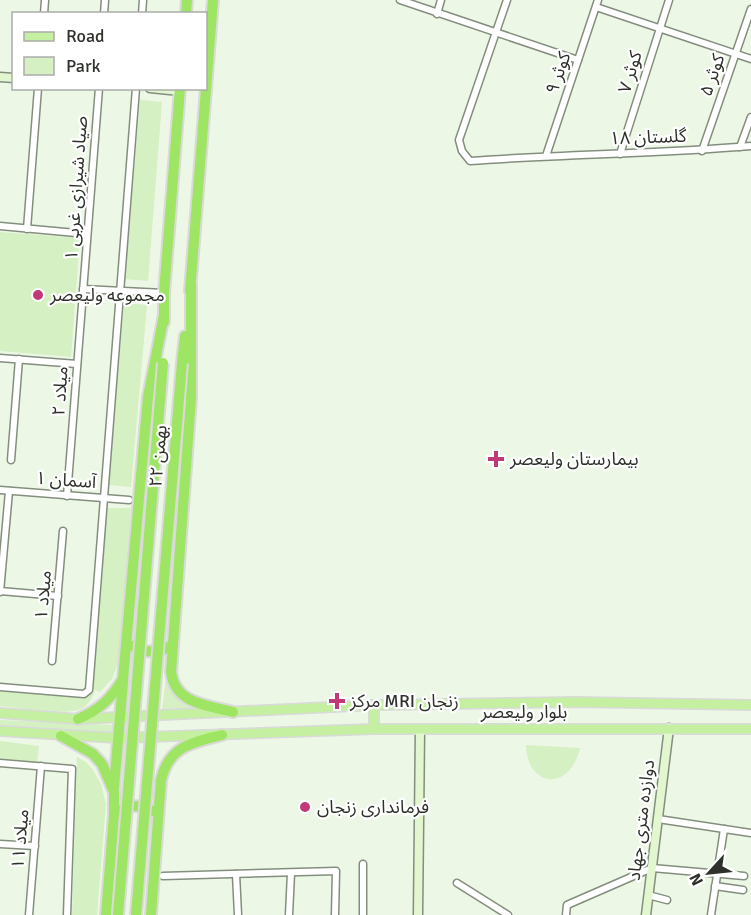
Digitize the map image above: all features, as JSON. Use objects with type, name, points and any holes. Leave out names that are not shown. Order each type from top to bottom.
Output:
[{"type":"highway","name":"۲۲ بهمن","points":[[207,75],[213,0]]},
{"type":"highway","name":"۲۲ بهمن","points":[[118,915],[163,363],[164,293],[180,90]]},
{"type":"highway","name":"۲۲ بهمن","points":[[136,915],[206,90]]},
{"type":"highway","points":[[190,286],[191,398],[172,682],[178,692],[197,703],[233,711]]},
{"type":"highway","points":[[106,915],[119,717],[128,643],[148,397],[164,315]]},
{"type":"highway","points":[[128,643],[150,652],[173,645]]},
{"type":"highway","points":[[78,719],[103,706],[114,695],[123,679]]},
{"type":"highway","points":[[151,915],[161,780],[165,766],[183,747],[222,735]]},
{"type":"highway","points":[[60,736],[93,754],[102,764],[114,792]]},
{"type":"highway","points":[[114,815],[121,810],[137,806],[145,807],[159,818]]},
{"type":"main road","name":"بلوار ولیعصر","points":[[0,713],[78,719],[374,705],[567,702],[751,705]]},
{"type":"main road","points":[[374,705],[375,729]]},
{"type":"main road","name":"بلوار ولیعصر","points":[[0,731],[118,738],[375,729],[751,729]]},
{"type":"street","points":[[399,0],[578,60]]},
{"type":"street","points":[[437,14],[441,0]]},
{"type":"street","points":[[496,33],[507,0]]},
{"type":"street","name":"کوثر ۷","points":[[621,154],[669,0]]},
{"type":"street","points":[[597,3],[659,28],[751,59]]},
{"type":"street","name":"کوثر ۹","points":[[546,156],[597,3]]},
{"type":"street","name":"کوثر ۵","points":[[702,151],[751,9]]},
{"type":"street","name":"گلستان ۱۸","points":[[496,33],[459,140],[462,151],[470,161],[702,151],[751,146]]},
{"type":"street","points":[[27,229],[38,90]]},
{"type":"street","name":"صیاد شیرازی غربی ۱","points":[[83,289],[99,90]]},
{"type":"street","points":[[0,687],[84,694],[89,690],[136,90]]},
{"type":"street","points":[[740,147],[751,117]]},
{"type":"street","points":[[0,226],[87,234]]},
{"type":"street","points":[[83,289],[164,293]]},
{"type":"street","name":"میلاد ۲","points":[[67,495],[83,289]]},
{"type":"street","points":[[0,358],[77,364]]},
{"type":"street","points":[[11,460],[19,359]]},
{"type":"street","name":"آسمان ۱","points":[[0,490],[129,500]]},
{"type":"street","points":[[9,491],[0,591],[57,596]]},
{"type":"street","name":"میلاد ۱","points":[[52,661],[63,531]]},
{"type":"street","name":"دوازده متری جهاد","points":[[646,915],[669,728]]},
{"type":"street","points":[[418,915],[420,729]]},
{"type":"street","points":[[0,763],[72,769],[67,915]]},
{"type":"street","name":"میلاد ۱۱","points":[[29,915],[41,766]]},
{"type":"street","points":[[658,819],[751,833]]},
{"type":"street","points":[[711,915],[724,829]]},
{"type":"street","points":[[0,844],[35,846]]},
{"type":"street","points":[[363,864],[363,915]]},
{"type":"street","points":[[566,915],[567,905],[652,868],[744,876]]},
{"type":"street","points":[[164,876],[336,871],[334,915]]},
{"type":"street","points":[[289,915],[291,873]]},
{"type":"street","points":[[236,874],[238,915]]},
{"type":"street","points":[[457,883],[508,915]]},
{"type":"street","points":[[715,886],[743,890]]},
{"type":"street","points":[[648,896],[667,900]]},
{"type":"green space","points":[[140,100],[162,102],[148,281],[125,279]]},
{"type":"green space","name":"مجموعه ولیعصر","points":[[0,232],[80,238],[71,357],[0,351]]},
{"type":"green space","points":[[124,303],[147,305],[131,487],[109,485]]},
{"type":"green space","points":[[107,508],[131,508],[118,663],[112,679],[100,692],[93,689]]},
{"type":"green space","points":[[169,654],[172,688],[181,699],[199,708],[162,709]]},
{"type":"green space","points":[[95,690],[86,705],[73,711],[53,712],[0,706],[0,691],[85,698]]},
{"type":"green space","points":[[0,720],[115,725],[114,732],[0,726]]},
{"type":"green space","points":[[0,741],[39,746],[37,763],[0,759]]},
{"type":"green space","points":[[526,745],[580,748],[575,762],[567,772],[559,778],[550,779],[533,770],[528,759]]},
{"type":"green space","points":[[77,757],[93,770],[101,784],[106,804],[97,915],[72,915]]},
{"type":"place","name":"مجموعه ولیعصر","points":[[38,295]]},
{"type":"place","name":"بیمارستان ولیعصر","points":[[496,459]]},
{"type":"place","name":"مرکز MRI زنجان","points":[[337,701]]},
{"type":"place","name":"فرمانداری زنجان","points":[[305,807]]}]
